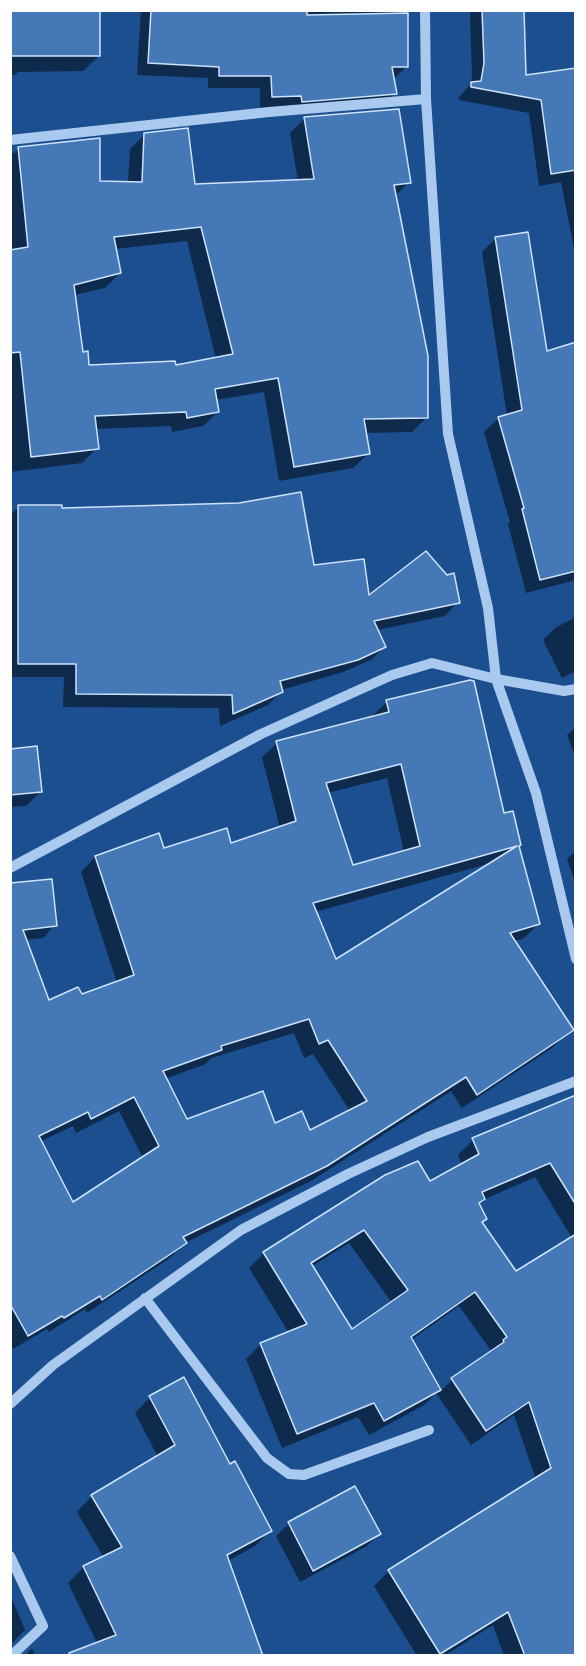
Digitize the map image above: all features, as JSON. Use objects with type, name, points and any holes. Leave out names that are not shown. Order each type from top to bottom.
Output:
[{"type":"street","points":[[425,10],[426,99],[448,434],[488,608],[496,679],[536,794],[576,959]]},
{"type":"street","points":[[10,140],[269,112],[426,99]]},
{"type":"street","points":[[10,868],[261,734],[392,675],[432,663],[496,679],[564,691],[576,689]]},
{"type":"street","points":[[10,1404],[53,1365],[242,1230],[348,1174],[428,1137],[576,1081]]},
{"type":"street","points":[[146,1299],[267,1458],[289,1474],[304,1475],[429,1430]]},
{"type":"street","points":[[10,1556],[43,1626],[11,1656]]},
{"type":"building","points":[[10,10],[100,10],[100,56],[10,56]]},
{"type":"building","points":[[151,10],[307,10],[307,15],[408,13],[408,67],[392,67],[397,94],[302,102],[301,96],[272,97],[271,76],[219,76],[219,67],[148,63]]},
{"type":"building","points":[[482,10],[524,10],[526,75],[576,68],[576,170],[551,174],[541,100],[471,87],[471,82],[481,81],[484,63]]},
{"type":"building","points":[[399,109],[411,183],[394,185],[428,356],[428,418],[364,419],[370,454],[294,467],[278,378],[215,389],[219,412],[187,418],[186,412],[95,416],[99,449],[31,457],[20,352],[10,353],[10,250],[28,247],[18,147],[100,138],[100,181],[142,182],[144,133],[188,128],[195,184],[314,179],[304,117]],"holes":[[[201,227],[233,354],[176,365],[175,361],[89,365],[88,351],[83,352],[74,285],[121,273],[114,237]]]},
{"type":"building","points":[[528,232],[547,351],[576,342],[576,571],[540,580],[522,509],[524,508],[498,417],[522,410],[495,237]]},
{"type":"building","points":[[301,492],[314,565],[364,559],[369,595],[426,551],[447,575],[454,573],[460,603],[374,621],[386,647],[358,660],[280,681],[283,692],[233,714],[232,695],[76,694],[76,664],[18,664],[18,505],[62,505],[62,508],[239,503]]},
{"type":"building","points":[[470,680],[474,681],[504,813],[513,811],[521,845],[519,846],[540,924],[510,933],[574,1030],[477,1095],[466,1077],[327,1166],[183,1237],[187,1243],[102,1300],[100,1296],[28,1336],[10,1304],[10,883],[52,879],[57,926],[23,930],[49,1000],[78,987],[82,994],[134,975],[95,856],[159,833],[164,848],[227,828],[231,843],[296,821],[276,741],[389,712],[386,700]],"holes":[[[401,764],[420,846],[353,865],[326,783]],[[517,846],[336,959],[313,903]],[[309,1019],[319,1044],[328,1040],[367,1101],[310,1130],[302,1111],[275,1123],[263,1091],[187,1119],[163,1071],[222,1050],[221,1046]],[[134,1097],[159,1146],[73,1202],[39,1136],[88,1112],[91,1119]]]},
{"type":"building","points":[[37,746],[42,792],[10,795],[10,749]]},
{"type":"building","points":[[576,1095],[576,1205],[550,1163],[482,1192],[485,1199],[479,1203],[487,1219],[482,1222],[516,1271],[576,1234],[576,1656],[525,1656],[508,1612],[440,1654],[388,1570],[551,1468],[529,1402],[486,1431],[451,1378],[504,1342],[503,1340],[507,1337],[475,1292],[411,1337],[441,1390],[384,1421],[374,1403],[297,1434],[260,1343],[307,1324],[263,1252],[385,1175],[418,1161],[430,1181],[479,1154],[472,1138]],"holes":[[[364,1230],[408,1290],[352,1329],[311,1263]]]},
{"type":"building","points":[[184,1377],[230,1464],[235,1461],[272,1531],[227,1555],[263,1656],[69,1656],[69,1653],[116,1635],[83,1566],[122,1547],[91,1495],[175,1445],[149,1396]]},
{"type":"building","points":[[355,1486],[381,1534],[313,1571],[288,1522]]}]
